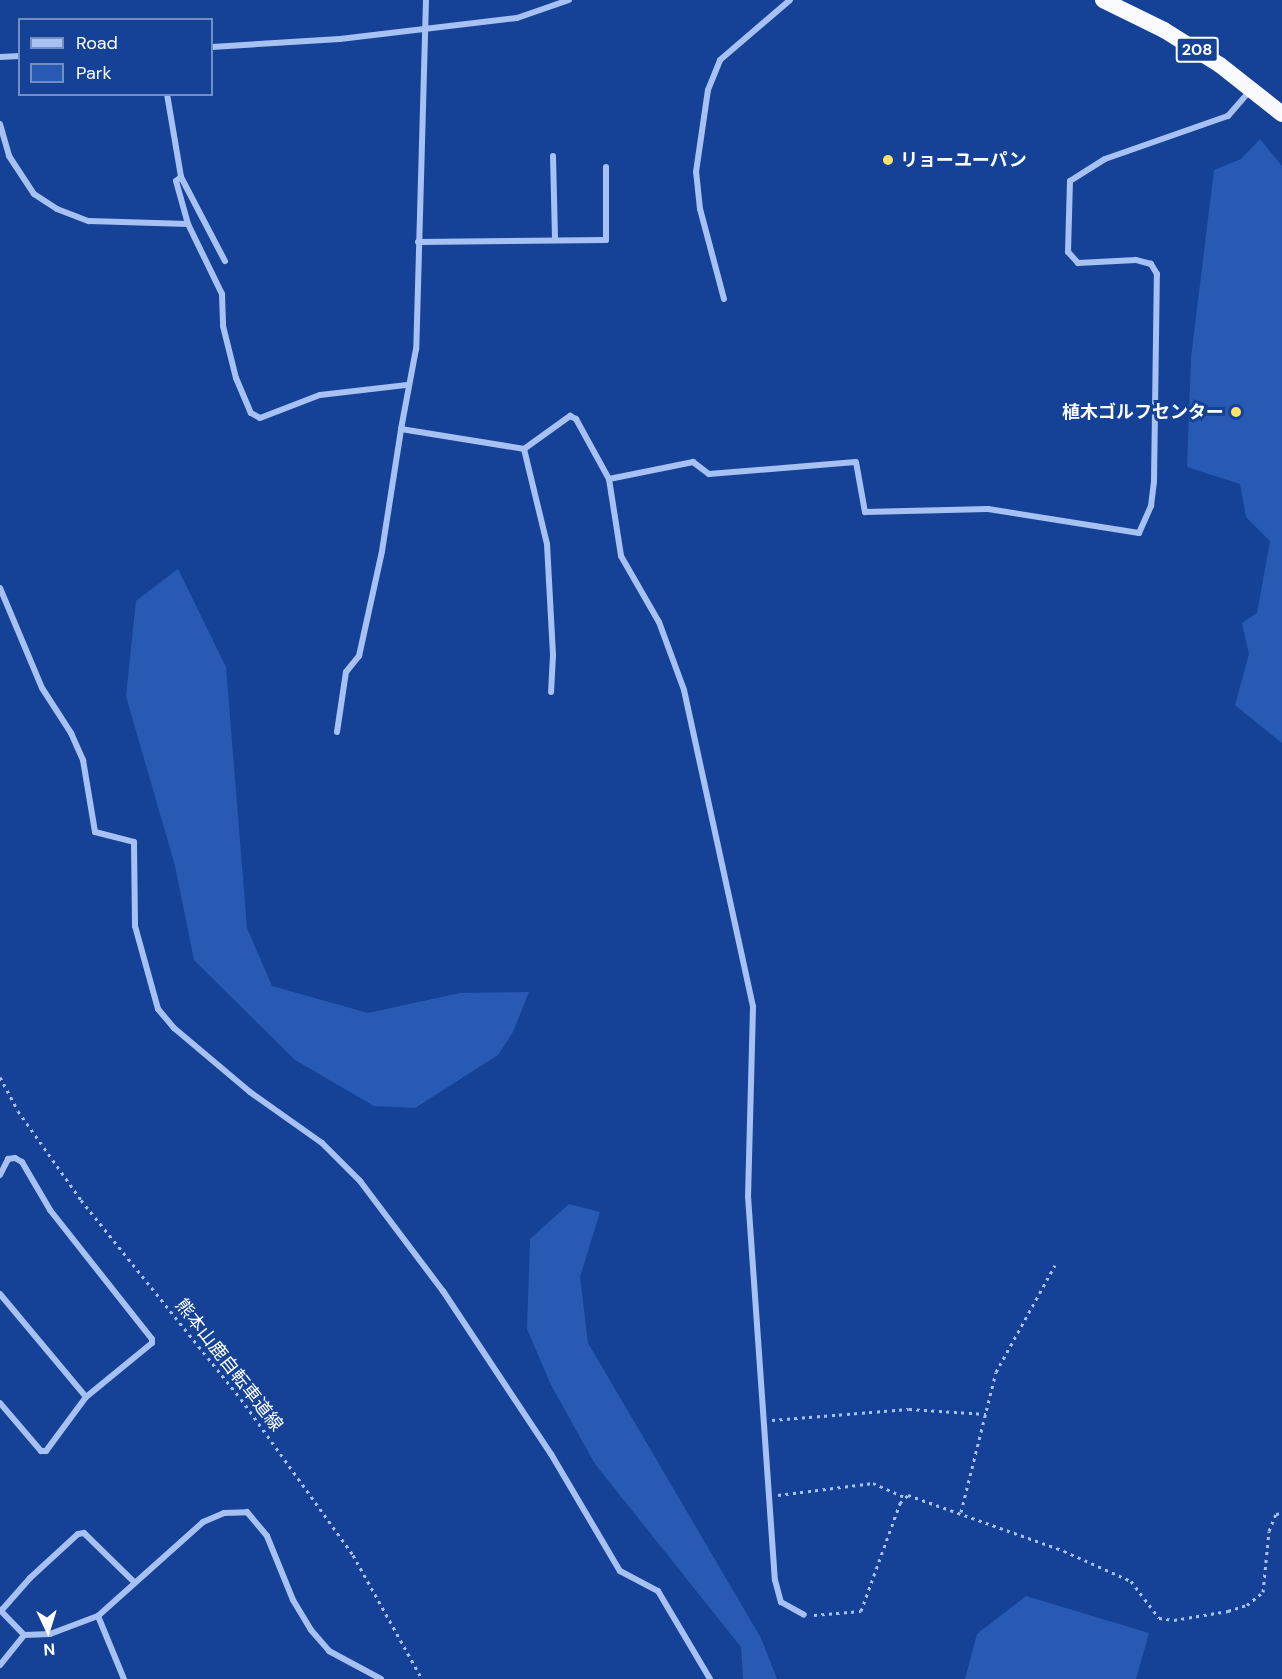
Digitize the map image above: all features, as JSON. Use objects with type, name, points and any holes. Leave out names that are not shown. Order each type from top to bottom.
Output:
[{"type":"highway","name":"208","points":[[1103,0],[1164,30],[1252,88],[1282,114]]},
{"type":"street","points":[[337,732],[346,672],[359,656],[382,550],[407,385],[416,349],[427,28],[426,0]]},
{"type":"street","points":[[213,47],[517,18],[569,0]]},
{"type":"street","points":[[724,299],[700,210],[696,172],[708,90],[720,60],[790,0]]},
{"type":"street","points":[[0,57],[18,56]]},
{"type":"street","points":[[609,479],[693,462],[709,474],[855,462],[865,512],[988,509],[1139,533],[1151,506],[1154,481],[1157,274],[1151,264],[1136,260],[1078,263],[1068,252],[1070,181],[1105,159],[1228,116],[1252,88]]},
{"type":"street","points":[[167,96],[181,177],[225,261]]},
{"type":"street","points":[[0,124],[9,156],[34,194],[57,209],[89,221],[188,224]]},
{"type":"street","points":[[553,156],[555,240]]},
{"type":"street","points":[[418,242],[606,240],[606,167]]},
{"type":"street","points":[[181,177],[176,181],[188,224],[222,294],[223,326],[236,378],[251,413],[260,418],[320,395],[407,385]]},
{"type":"street","points":[[401,429],[524,449],[570,416],[576,419],[609,479],[621,556],[659,622],[684,690],[753,1007],[748,1196],[776,1592],[788,1610],[804,1615]]},
{"type":"street","points":[[524,449],[547,544],[553,655],[551,693]]},
{"type":"street","points":[[0,588],[42,688],[71,733],[83,760],[95,832],[134,842],[135,926],[158,1009],[174,1028],[250,1092],[322,1143],[360,1181],[449,1301],[551,1454],[620,1571],[658,1591],[710,1679]]},
{"type":"street","points":[[0,1175],[8,1160],[15,1158],[22,1162],[50,1210],[152,1339],[152,1343],[86,1397],[46,1451],[41,1451],[0,1403]]},
{"type":"street","points":[[0,1294],[86,1397]]},
{"type":"street","points":[[135,1583],[84,1533],[78,1534],[30,1578],[0,1610],[24,1635],[50,1634],[98,1616],[135,1583],[202,1522],[224,1514],[247,1512],[267,1536],[293,1600],[311,1629],[329,1651],[381,1679]]},
{"type":"street","points":[[98,1616],[124,1679]]},
{"type":"street","points":[[0,1665],[24,1635]]},
{"type":"path","name":"熊本山鹿自転車道線","points":[[0,1077],[18,1112],[81,1200],[241,1399],[353,1555],[422,1679]]},
{"type":"path","points":[[961,1512],[996,1372],[1054,1265]]},
{"type":"path","points":[[764,1421],[909,1409],[986,1414]]},
{"type":"path","points":[[769,1496],[873,1483],[904,1497],[961,1512],[1131,1581],[1159,1618],[1174,1620],[1228,1611],[1247,1605],[1263,1592],[1269,1531],[1276,1514],[1282,1513]]},
{"type":"path","points":[[804,1615],[861,1611],[904,1497]]},
{"type":"green space","name":"植木ゴルフセンター","points":[[1260,139],[1282,166],[1282,743],[1235,705],[1249,654],[1242,623],[1257,613],[1270,541],[1246,517],[1240,484],[1187,467],[1191,358],[1214,170],[1241,159]]},
{"type":"green space","points":[[178,569],[226,667],[247,928],[272,986],[368,1013],[460,993],[529,992],[513,1032],[498,1055],[415,1108],[374,1106],[295,1060],[194,960],[175,866],[126,696],[136,601]]},
{"type":"green space","points":[[569,1204],[600,1212],[580,1277],[588,1343],[761,1638],[777,1679],[743,1679],[741,1647],[595,1464],[551,1385],[527,1329],[530,1239]]},
{"type":"green space","points":[[1026,1596],[1149,1633],[1136,1679],[965,1679],[977,1634]]},
{"type":"place","name":"リョーユーパン","points":[[888,160]]},
{"type":"place","name":"植木ゴルフセンター","points":[[1236,412]]}]
